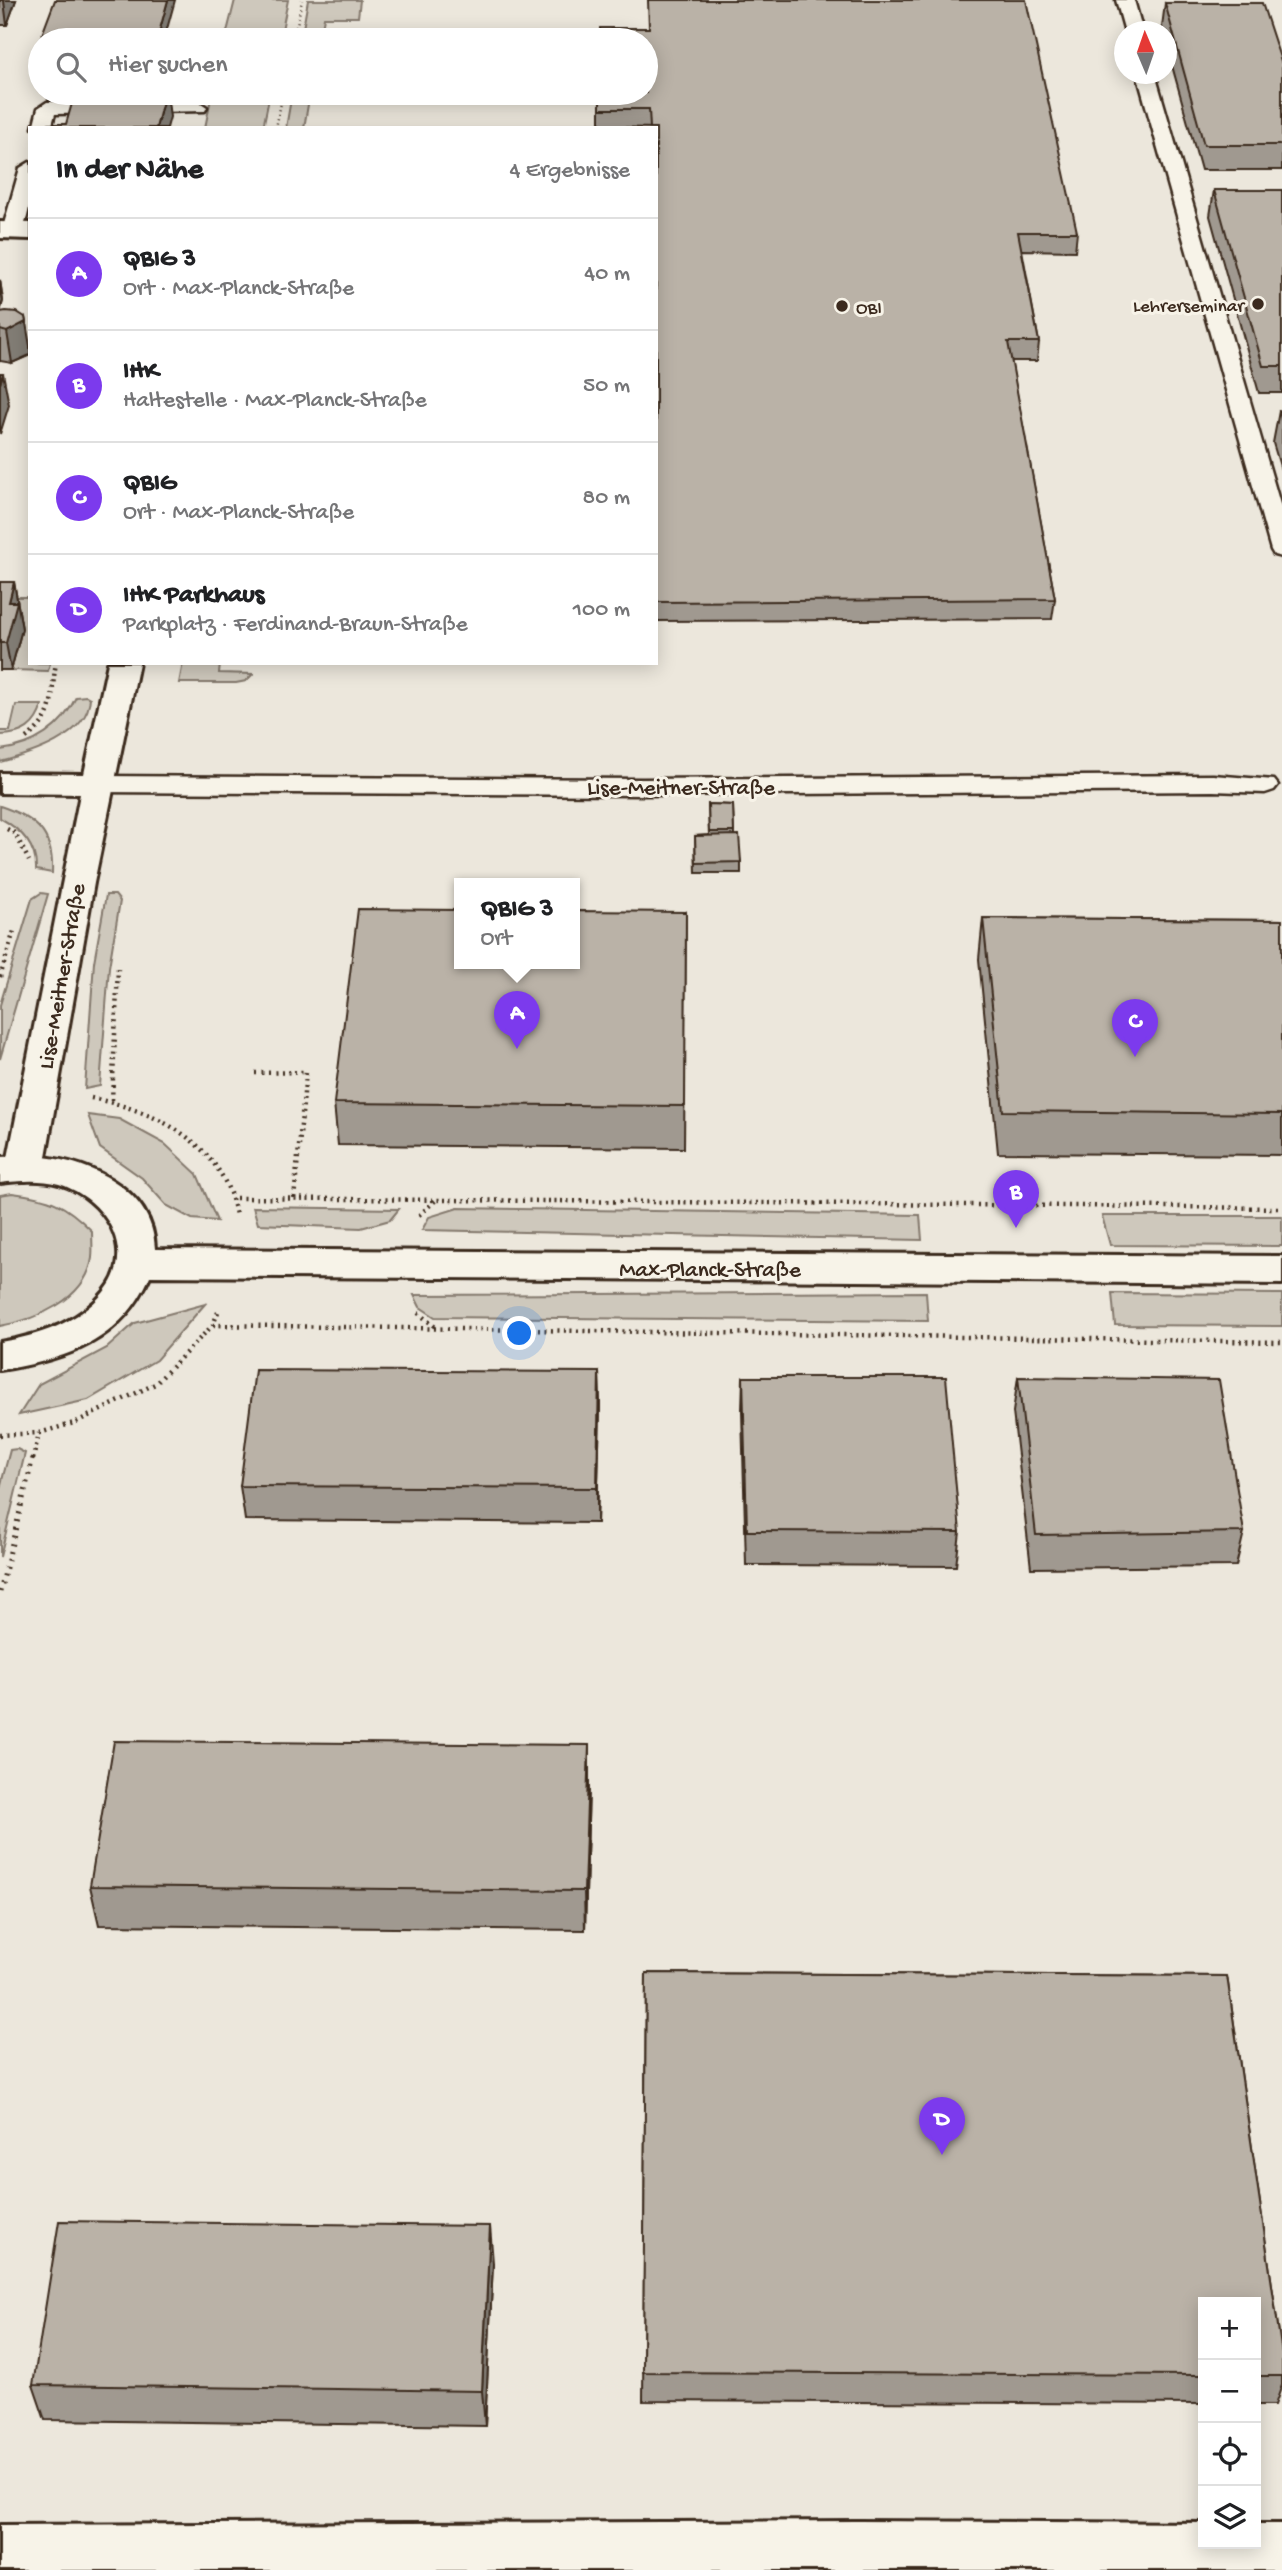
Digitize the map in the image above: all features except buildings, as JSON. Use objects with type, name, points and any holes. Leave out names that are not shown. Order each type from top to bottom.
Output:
[{"type":"street","name":"Lise-Meitner-Straße","points":[[12,1169],[124,665]]},
{"type":"street","name":"Lise-Meitner-Straße","points":[[0,783],[96,785]]},
{"type":"street","points":[[0,1356],[35,1351],[85,1330],[120,1299],[137,1262],[134,1225],[110,1196],[72,1175],[12,1169]]},
{"type":"street","name":"Max-Planck-Straße","points":[[137,1262],[237,1265],[1282,1270]]},
{"type":"street","points":[[0,2552],[618,2560],[1282,2551]]},
{"type":"lane","points":[[1125,0],[1131,21]]},
{"type":"lane","points":[[1149,84],[1282,550]]},
{"type":"lane","points":[[42,126],[47,108],[198,107]]},
{"type":"lane","points":[[14,230],[28,176]]},
{"type":"lane","name":"Lise-Meitner-Straße","points":[[96,785],[1265,785]]},
{"type":"path","points":[[296,28],[302,0]]},
{"type":"path","points":[[276,126],[281,105]]},
{"type":"path","points":[[24,739],[43,728],[52,707],[51,683],[56,665]]},
{"type":"path","points":[[0,825],[15,833],[27,852],[30,866]]},
{"type":"path","points":[[0,977],[15,928]]},
{"type":"path","points":[[112,1100],[118,959]]},
{"type":"path","points":[[255,1073],[306,1072],[294,1199]]},
{"type":"path","points":[[236,1198],[1282,1209]]},
{"type":"path","points":[[213,1325],[1282,1342]]},
{"type":"path","points":[[0,1592],[39,1433]]},
{"type":"shaded area","points":[[235,0],[288,0],[282,28],[228,28]]},
{"type":"shaded area","points":[[308,0],[360,0],[358,17],[324,17],[322,28],[303,28]]},
{"type":"shaded area","points":[[210,105],[268,105],[263,126],[205,126]]},
{"type":"shaded area","points":[[290,105],[308,105],[304,126],[286,126]]},
{"type":"shaded area","points":[[0,597],[28,597],[28,665],[50,665],[48,671],[11,670]]},
{"type":"shaded area","points":[[183,665],[220,665],[219,673],[253,674],[246,681],[236,683],[179,683]]},
{"type":"shaded area","points":[[76,697],[90,698],[87,712],[69,733],[42,749],[0,762],[0,750],[24,744],[46,734],[63,718]]},
{"type":"shaded area","points":[[16,705],[42,705],[36,719],[27,728],[0,735],[0,731],[10,731]]},
{"type":"shaded area","points":[[0,806],[24,816],[40,829],[50,847],[52,873],[36,870],[34,853],[26,839],[0,818]]},
{"type":"shaded area","points":[[41,893],[48,894],[0,1059],[0,1005],[32,899]]},
{"type":"shaded area","points":[[106,895],[115,895],[120,901],[109,967],[100,1086],[85,1089],[94,962]]},
{"type":"shaded area","points":[[88,1115],[119,1119],[165,1144],[197,1174],[217,1221],[192,1219],[166,1205],[142,1178],[100,1148]]},
{"type":"shaded area","points":[[12,1193],[56,1203],[73,1214],[92,1231],[92,1255],[88,1273],[80,1286],[57,1306],[28,1319],[0,1326],[0,1195]]},
{"type":"shaded area","points":[[253,1207],[399,1209],[390,1220],[361,1228],[258,1224]]},
{"type":"shaded area","points":[[458,1208],[920,1215],[922,1240],[422,1230],[429,1217]]},
{"type":"shaded area","points":[[1102,1216],[1282,1216],[1282,1246],[1110,1245]]},
{"type":"shaded area","points":[[926,1292],[928,1321],[435,1317],[420,1307],[414,1295]]},
{"type":"shaded area","points":[[1112,1293],[1282,1294],[1282,1326],[1115,1325]]},
{"type":"shaded area","points":[[205,1304],[156,1360],[88,1400],[19,1415],[39,1384],[107,1348],[135,1323]]},
{"type":"shaded area","points":[[17,1449],[25,1453],[0,1557],[0,1488],[10,1450]]},
{"type":"place","name":"Lehrerseminar","points":[[1258,304]]},
{"type":"place","name":"OBI","points":[[842,306]]},
{"type":"place","name":"QBIG 3","points":[[517,1049]]},
{"type":"place","name":"QBIG","points":[[1135,1057]]},
{"type":"place","name":"IHK","points":[[1016,1228]]},
{"type":"place","name":"IHK Parkhaus","points":[[942,2155]]}]
